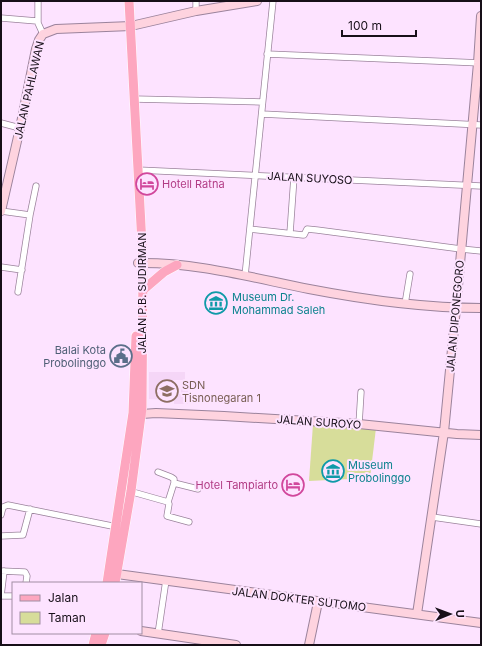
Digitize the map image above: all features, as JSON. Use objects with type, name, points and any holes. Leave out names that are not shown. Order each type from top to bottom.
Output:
[{"type":"main road","name":"JALAN P.B. SUDIRMAN","points":[[107,582],[127,490],[138,411],[140,263],[138,170],[128,26],[124,1]]},
{"type":"main road","name":"JALAN P.B. SUDIRMAN","points":[[129,1],[128,26],[140,263],[144,290],[139,359]]},
{"type":"main road","name":"JALAN PAHLAWAN","points":[[1,210],[20,128],[38,40],[39,26],[56,29],[128,26],[196,11],[257,1]]},
{"type":"main road","name":"JALAN DIPONEGORO","points":[[417,614],[444,432],[466,185],[477,125],[481,16]]},
{"type":"main road","points":[[140,263],[202,268],[369,300],[456,308],[481,308]]},
{"type":"main road","points":[[144,290],[164,272],[177,265]]},
{"type":"main road","name":"JALAN SUROYO","points":[[138,411],[359,424],[481,435]]},
{"type":"main road","name":"JALAN P.B. SUDIRMAN","points":[[116,578],[120,528]]},
{"type":"main road","name":"JALAN DOKTER SUTOMO","points":[[116,578],[166,580],[191,585],[481,623]]},
{"type":"main road","points":[[309,645],[318,602]]},
{"type":"main road","points":[[142,631],[236,645]]},
{"type":"main road","points":[[93,645],[96,634]]},
{"type":"main road","points":[[101,645],[105,634]]},
{"type":"street","points":[[1,18],[39,26],[38,1]]},
{"type":"street","points":[[196,1],[196,11]]},
{"type":"street","points":[[245,276],[273,1]]},
{"type":"street","points":[[267,54],[480,63]]},
{"type":"street","points":[[134,99],[262,102]]},
{"type":"street","points":[[262,114],[477,125]]},
{"type":"street","points":[[1,123],[20,128]]},
{"type":"street","name":"JALAN SUYOSO","points":[[138,170],[481,186]]},
{"type":"street","points":[[290,233],[294,177]]},
{"type":"street","points":[[18,292],[36,186]]},
{"type":"street","points":[[1,210],[30,215]]},
{"type":"street","points":[[250,228],[304,235],[306,230],[309,229],[481,251]]},
{"type":"street","points":[[1,267],[22,270]]},
{"type":"street","points":[[405,304],[410,274]]},
{"type":"street","points":[[359,424],[361,392]]},
{"type":"street","points":[[158,472],[171,477],[174,480],[168,502],[167,516],[189,522]]},
{"type":"street","points":[[174,483],[198,489]]},
{"type":"street","points":[[127,490],[168,502]]},
{"type":"street","points":[[1,511],[6,505],[120,528]]},
{"type":"street","points":[[1,536],[23,535],[30,510]]},
{"type":"street","points":[[432,517],[481,524]]},
{"type":"street","points":[[12,596],[1,596],[3,571],[25,572],[27,576],[26,582]]},
{"type":"street","points":[[158,634],[166,580]]},
{"type":"shaded area","points":[[149,372],[185,372],[185,380],[173,380],[173,400],[149,399]]},
{"type":"shaded area","name":"SDN Tisnonegaran 1","points":[[181,383],[188,383],[188,404],[174,404],[174,394],[181,394]]},
{"type":"green space","points":[[313,424],[376,428],[370,478],[309,481]]},
{"type":"place","name":"Hotell Ratna","points":[[147,184]]},
{"type":"place","name":"Museum Dr. Mohammad Saleh","points":[[216,303]]},
{"type":"place","name":"Balai Kota Probolinggo","points":[[121,356]]},
{"type":"place","name":"SDN Tisnonegaran 1","points":[[167,391]]},
{"type":"place","name":"Museum Probolinggo","points":[[333,471]]},
{"type":"place","name":"Hotel Tampiarto","points":[[293,485]]}]
